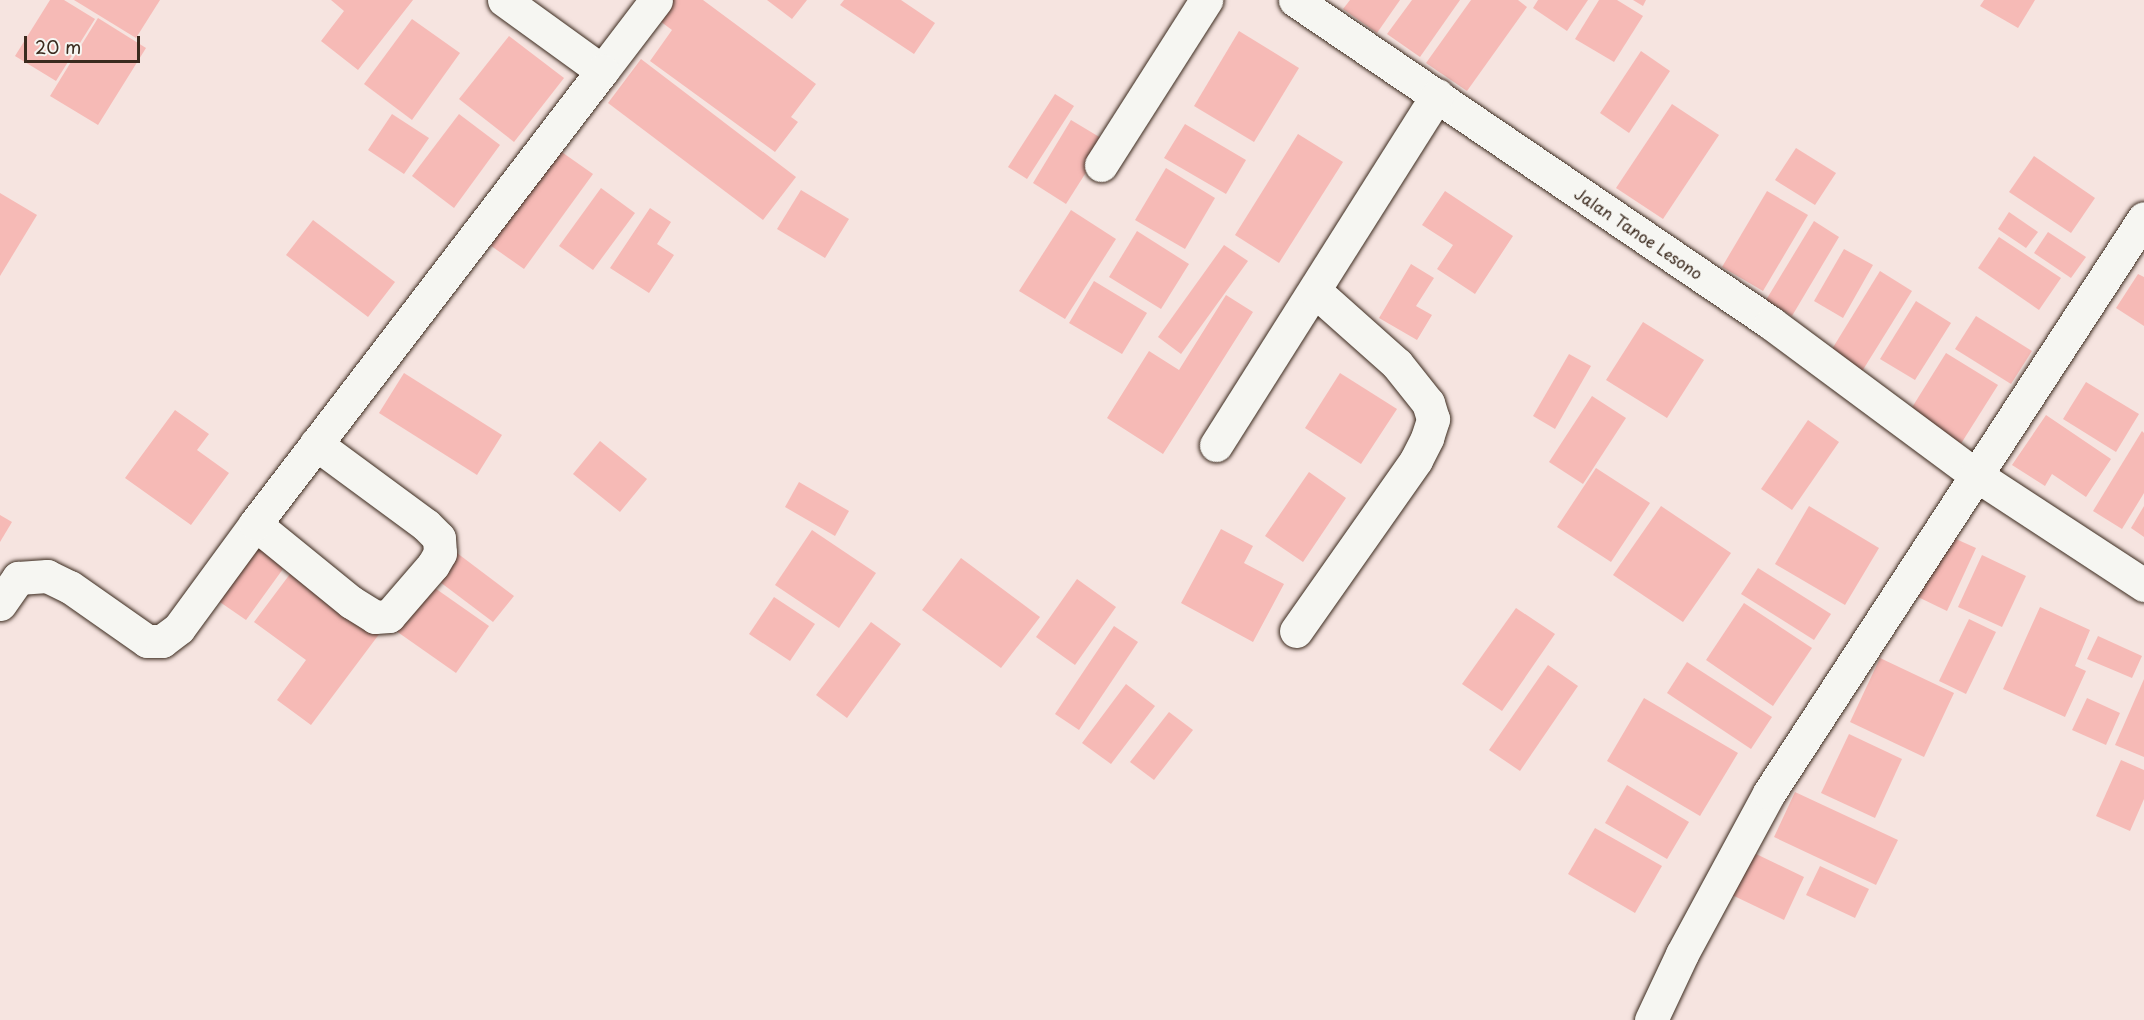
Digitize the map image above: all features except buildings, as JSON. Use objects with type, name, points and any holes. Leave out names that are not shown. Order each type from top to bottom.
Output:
[{"type":"street","points":[[504,0],[602,71]]},
{"type":"street","points":[[0,604],[18,578],[47,576],[70,587],[147,641],[162,641],[179,628],[255,524],[656,0]]},
{"type":"street","points":[[1101,165],[1206,0]]},
{"type":"street","name":"Jalan Tanoe Lesono","points":[[1295,0],[1771,322],[1976,475],[2144,585]]},
{"type":"street","points":[[1216,445],[1437,95]]},
{"type":"street","points":[[1652,1020],[1688,943],[1769,793],[2144,218]]},
{"type":"street","points":[[1296,631],[1416,460],[1433,419],[1428,403],[1397,364],[1315,291]]},
{"type":"street","points":[[255,524],[351,602],[375,617],[389,616],[433,565],[440,553],[439,538],[426,525],[316,444]]}]
